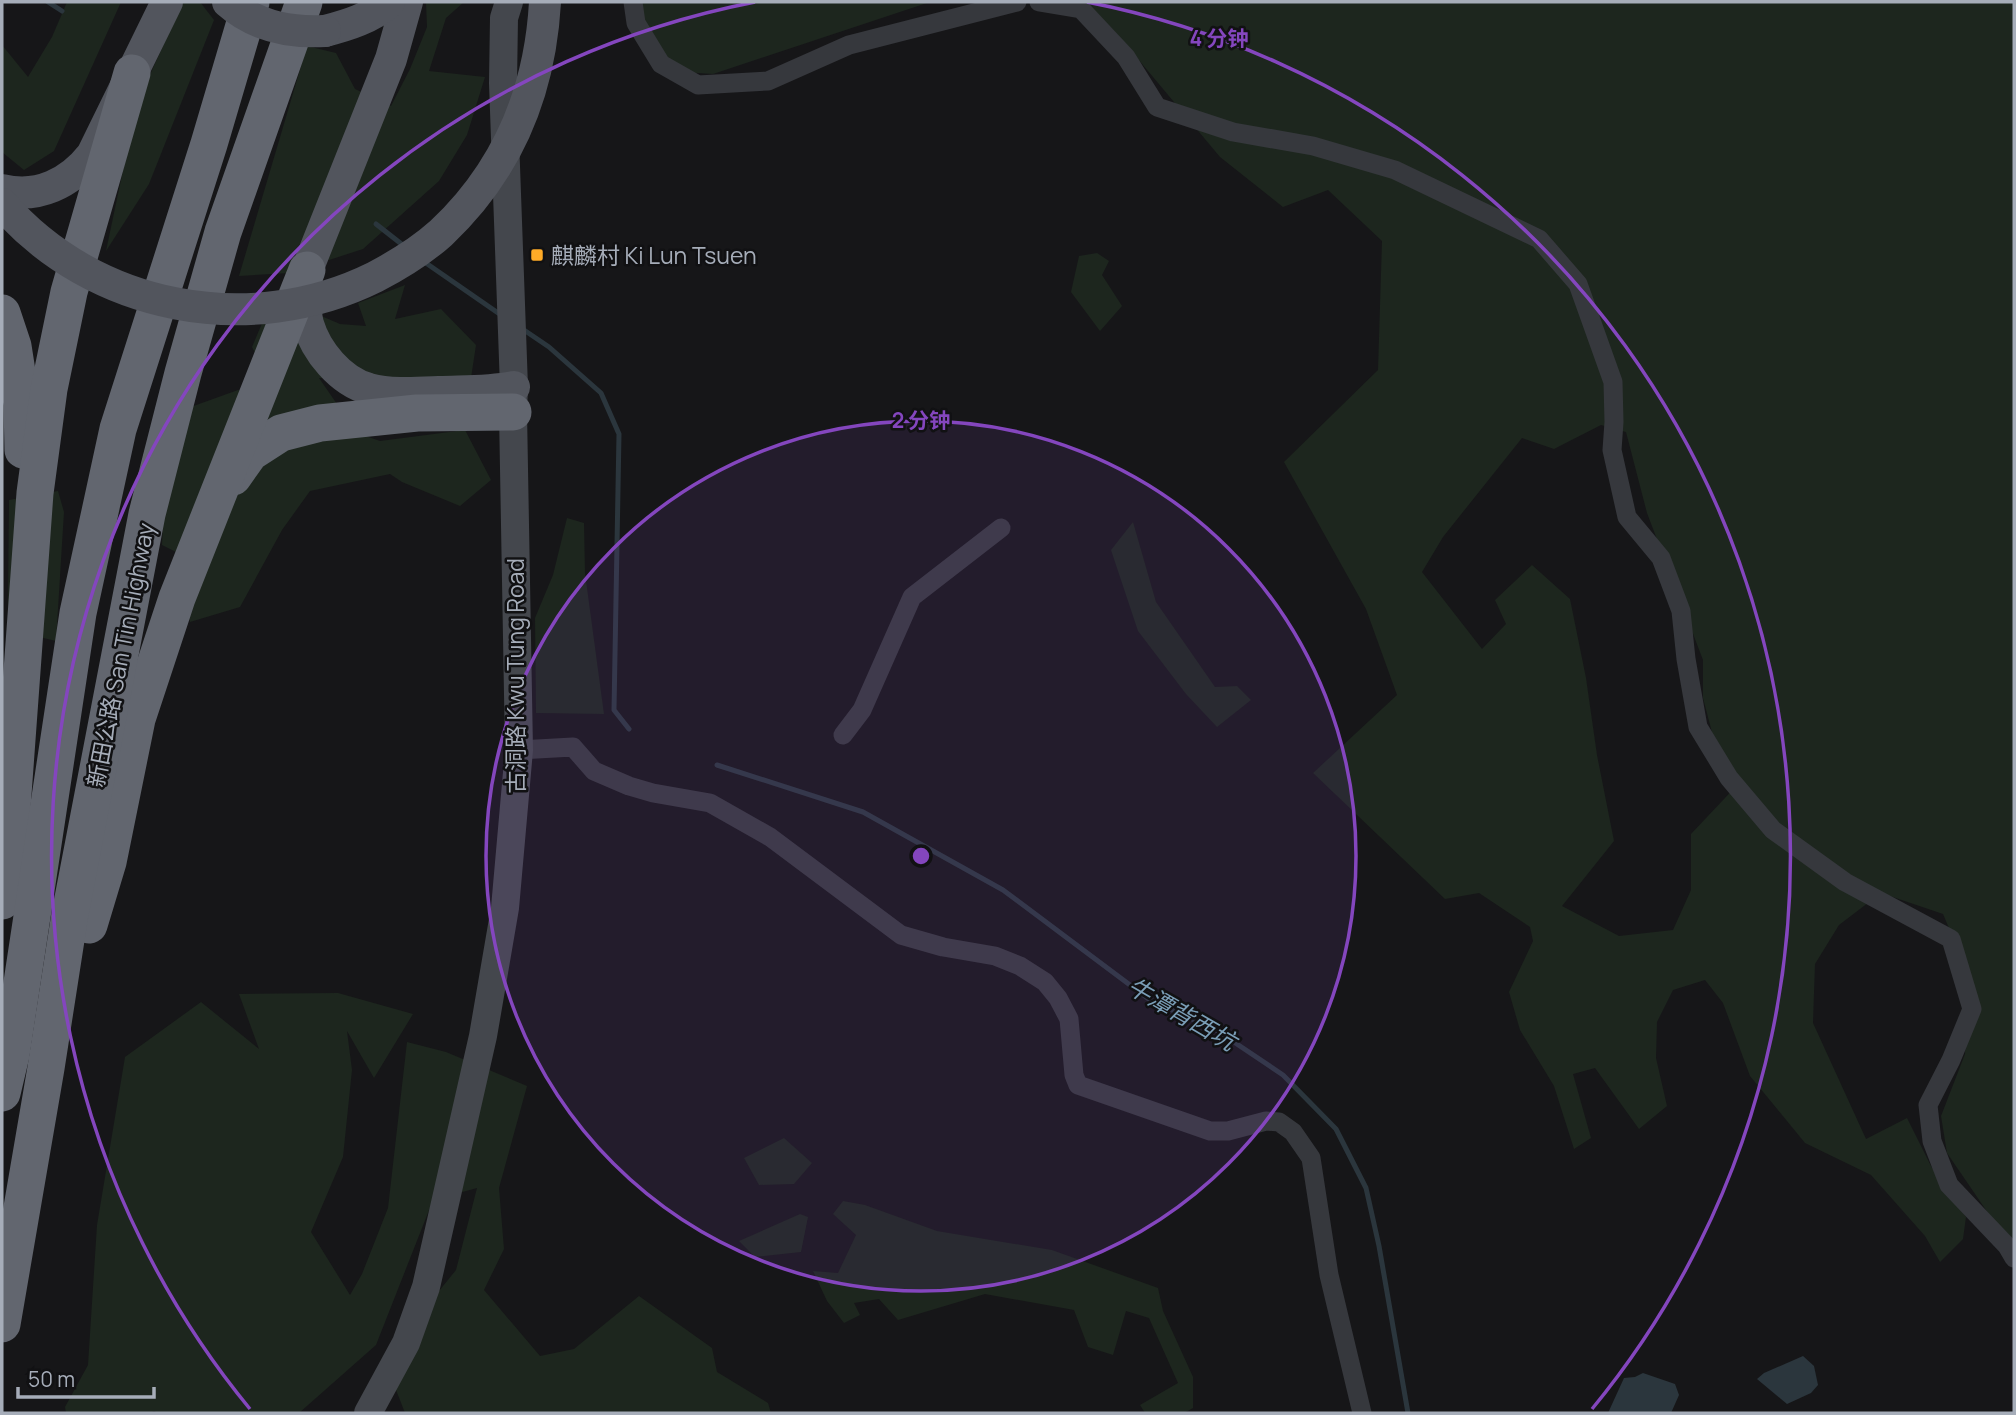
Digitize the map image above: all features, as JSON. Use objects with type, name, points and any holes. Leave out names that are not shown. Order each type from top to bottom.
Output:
[{"type":"highway","name":"新田公路 San Tin Highway","points":[[2,1093],[11,1055],[78,613],[118,429],[209,144],[251,2]]},
{"type":"highway","name":"新田公路 San Tin Highway","points":[[2,1324],[70,914],[148,514],[183,373],[223,232],[314,16]]},
{"type":"highway","points":[[2,901],[12,808],[41,439],[69,292],[132,73]]},
{"type":"highway","points":[[46,1068],[108,862],[137,719],[177,598],[307,270]]},
{"type":"highway","points":[[2,313],[13,345],[22,404],[23,668]]},
{"type":"highway","points":[[218,499],[250,453],[281,433],[320,424],[513,400]]},
{"type":"main road","points":[[2,190],[25,193],[47,190],[82,169],[92,155],[167,2]]},
{"type":"main road","points":[[228,2],[267,25],[296,31],[314,16],[346,26],[367,17],[389,2]]},
{"type":"main road","points":[[391,59],[407,2]]},
{"type":"main road","points":[[420,2],[391,59],[307,270],[307,323],[329,362],[347,378],[368,389],[411,393],[497,390],[513,400]]},
{"type":"main road","points":[[2,204],[35,237],[68,261],[110,284],[156,300],[222,310],[254,310],[335,294],[390,269],[416,252],[440,233],[488,178],[506,150],[531,91],[542,37],[545,2]]},
{"type":"street","name":"古洞路 Kwu Tung Road","points":[[368,1413],[407,1343],[426,1287],[483,1036],[505,908],[519,750],[513,400],[503,83],[504,18],[509,2]]},
{"type":"street","points":[[633,2],[636,23],[661,64],[698,85],[768,81],[849,45],[1017,2]]},
{"type":"street","points":[[1039,2],[1081,9],[1126,57],[1157,107],[1233,132],[1313,146],[1395,170],[1539,239],[1578,284],[1613,382],[1612,450],[1627,517],[1661,558],[1681,611],[1698,727],[1729,778],[1773,830],[1845,882],[1951,939],[1972,1009],[1951,1060],[1928,1105],[1932,1141],[1949,1185],[2007,1246],[2014,1258]]},
{"type":"street","points":[[843,735],[862,710],[912,597],[1001,528]]},
{"type":"street","points":[[519,750],[573,747],[594,771],[629,786],[710,803],[770,837],[901,935],[943,947],[995,956],[1020,965],[1045,982],[1058,998],[1069,1019],[1074,1074],[1078,1085],[1210,1131],[1228,1131],[1266,1121],[1279,1122],[1293,1132],[1311,1158],[1329,1275],[1362,1413]]},
{"type":"shaded area","points":[[67,2],[121,2],[54,151],[24,170],[2,152],[2,45],[28,77],[52,37]]},
{"type":"shaded area","points":[[183,2],[200,2],[214,20],[149,184],[106,251],[126,156],[148,79]]},
{"type":"shaded area","points":[[426,2],[464,2],[446,18],[429,71],[485,77],[467,135],[439,181],[363,249],[289,273],[239,276],[307,46],[336,53],[355,89],[391,106],[427,27]]},
{"type":"shaded area","points":[[636,2],[930,2],[713,74],[668,71]]},
{"type":"shaded area","points":[[1086,2],[2014,2],[2014,1251],[1947,1153],[1941,1116],[1965,1054],[1968,973],[1943,914],[1881,893],[1839,925],[1815,964],[1813,1023],[1866,1139],[1907,1118],[1931,1166],[1966,1217],[1963,1239],[1940,1262],[1925,1236],[1871,1175],[1805,1143],[1750,1076],[1723,1003],[1705,980],[1673,990],[1657,1022],[1656,1058],[1667,1106],[1639,1129],[1595,1068],[1573,1074],[1591,1138],[1574,1149],[1554,1086],[1520,1030],[1509,992],[1533,941],[1530,927],[1479,893],[1445,899],[1313,773],[1397,695],[1366,609],[1284,462],[1378,370],[1382,241],[1328,190],[1283,207],[1220,157],[1117,34]],"holes":[[[1601,425],[1626,432],[1647,513],[1703,660],[1703,698],[1714,740],[1741,781],[1691,834],[1691,890],[1673,930],[1619,936],[1562,906],[1614,841],[1570,599],[1532,565],[1495,600],[1506,624],[1482,649],[1422,572],[1443,537],[1522,438],[1554,449]]]},
{"type":"shaded area","points":[[1097,253],[1109,261],[1102,275],[1122,306],[1100,331],[1071,292],[1079,256]]},
{"type":"shaded area","points":[[405,285],[395,319],[441,309],[476,345],[471,378],[319,378],[357,433],[380,441],[465,430],[491,480],[460,506],[402,482],[390,474],[310,491],[282,530],[240,607],[190,622],[176,552],[162,545],[164,498],[188,408],[238,390],[276,393],[252,347],[263,321],[289,355],[295,339],[319,315],[340,324],[366,326],[358,303]]},
{"type":"shaded area","points":[[58,491],[64,512],[56,641],[10,630],[9,500]]},
{"type":"shaded area","points":[[567,518],[584,523],[585,573],[604,714],[536,713],[535,618],[553,575]]},
{"type":"shaded area","points":[[1133,522],[1156,602],[1215,687],[1237,686],[1251,700],[1217,727],[1186,694],[1138,631],[1111,550]]},
{"type":"shaded area","points":[[338,993],[413,1014],[374,1078],[347,1031],[352,1070],[343,1157],[311,1232],[350,1295],[362,1274],[388,1208],[407,1042],[446,1052],[527,1086],[499,1188],[504,1249],[484,1290],[540,1356],[574,1349],[639,1296],[712,1348],[717,1372],[768,1403],[771,1413],[405,1413],[384,1359],[456,1270],[477,1188],[433,1200],[376,1345],[299,1413],[66,1413],[65,1407],[88,1365],[97,1225],[125,1057],[201,1002],[259,1049],[239,994]]},
{"type":"shaded area","points":[[784,1138],[812,1163],[794,1184],[759,1185],[744,1158]]},
{"type":"shaded area","points":[[843,1201],[865,1205],[937,1231],[1052,1250],[1158,1288],[1163,1311],[1193,1377],[1193,1408],[1184,1413],[1145,1413],[1140,1405],[1178,1383],[1149,1318],[1126,1311],[1113,1355],[1088,1347],[1074,1310],[985,1294],[898,1320],[879,1299],[854,1303],[860,1315],[844,1323],[827,1301],[813,1271],[838,1273],[856,1235],[833,1214]]},
{"type":"shaded area","points":[[800,1214],[808,1217],[801,1252],[755,1257],[739,1241]]},
{"type":"shaded area","points":[[1803,1356],[1814,1366],[1818,1385],[1811,1393],[1787,1404],[1757,1379],[1764,1373]]},
{"type":"shaded area","points":[[1643,1373],[1675,1384],[1679,1395],[1671,1413],[1608,1413],[1624,1378]]},
{"type":"waterway","points":[[48,2],[62,11]]},
{"type":"waterway","points":[[376,224],[404,246]]},
{"type":"waterway","points":[[423,261],[501,315]]},
{"type":"waterway","points":[[521,328],[549,347],[601,393],[619,434],[614,710],[629,729]]},
{"type":"waterway","name":"牛潭背西坑","points":[[717,765],[863,812],[1003,890],[1150,1000],[1216,1030],[1283,1075],[1336,1129],[1366,1188],[1379,1246],[1408,1413]]},
{"type":"place","name":"麒麟村 Ki Lun Tsuen","points":[[537,255]]}]
